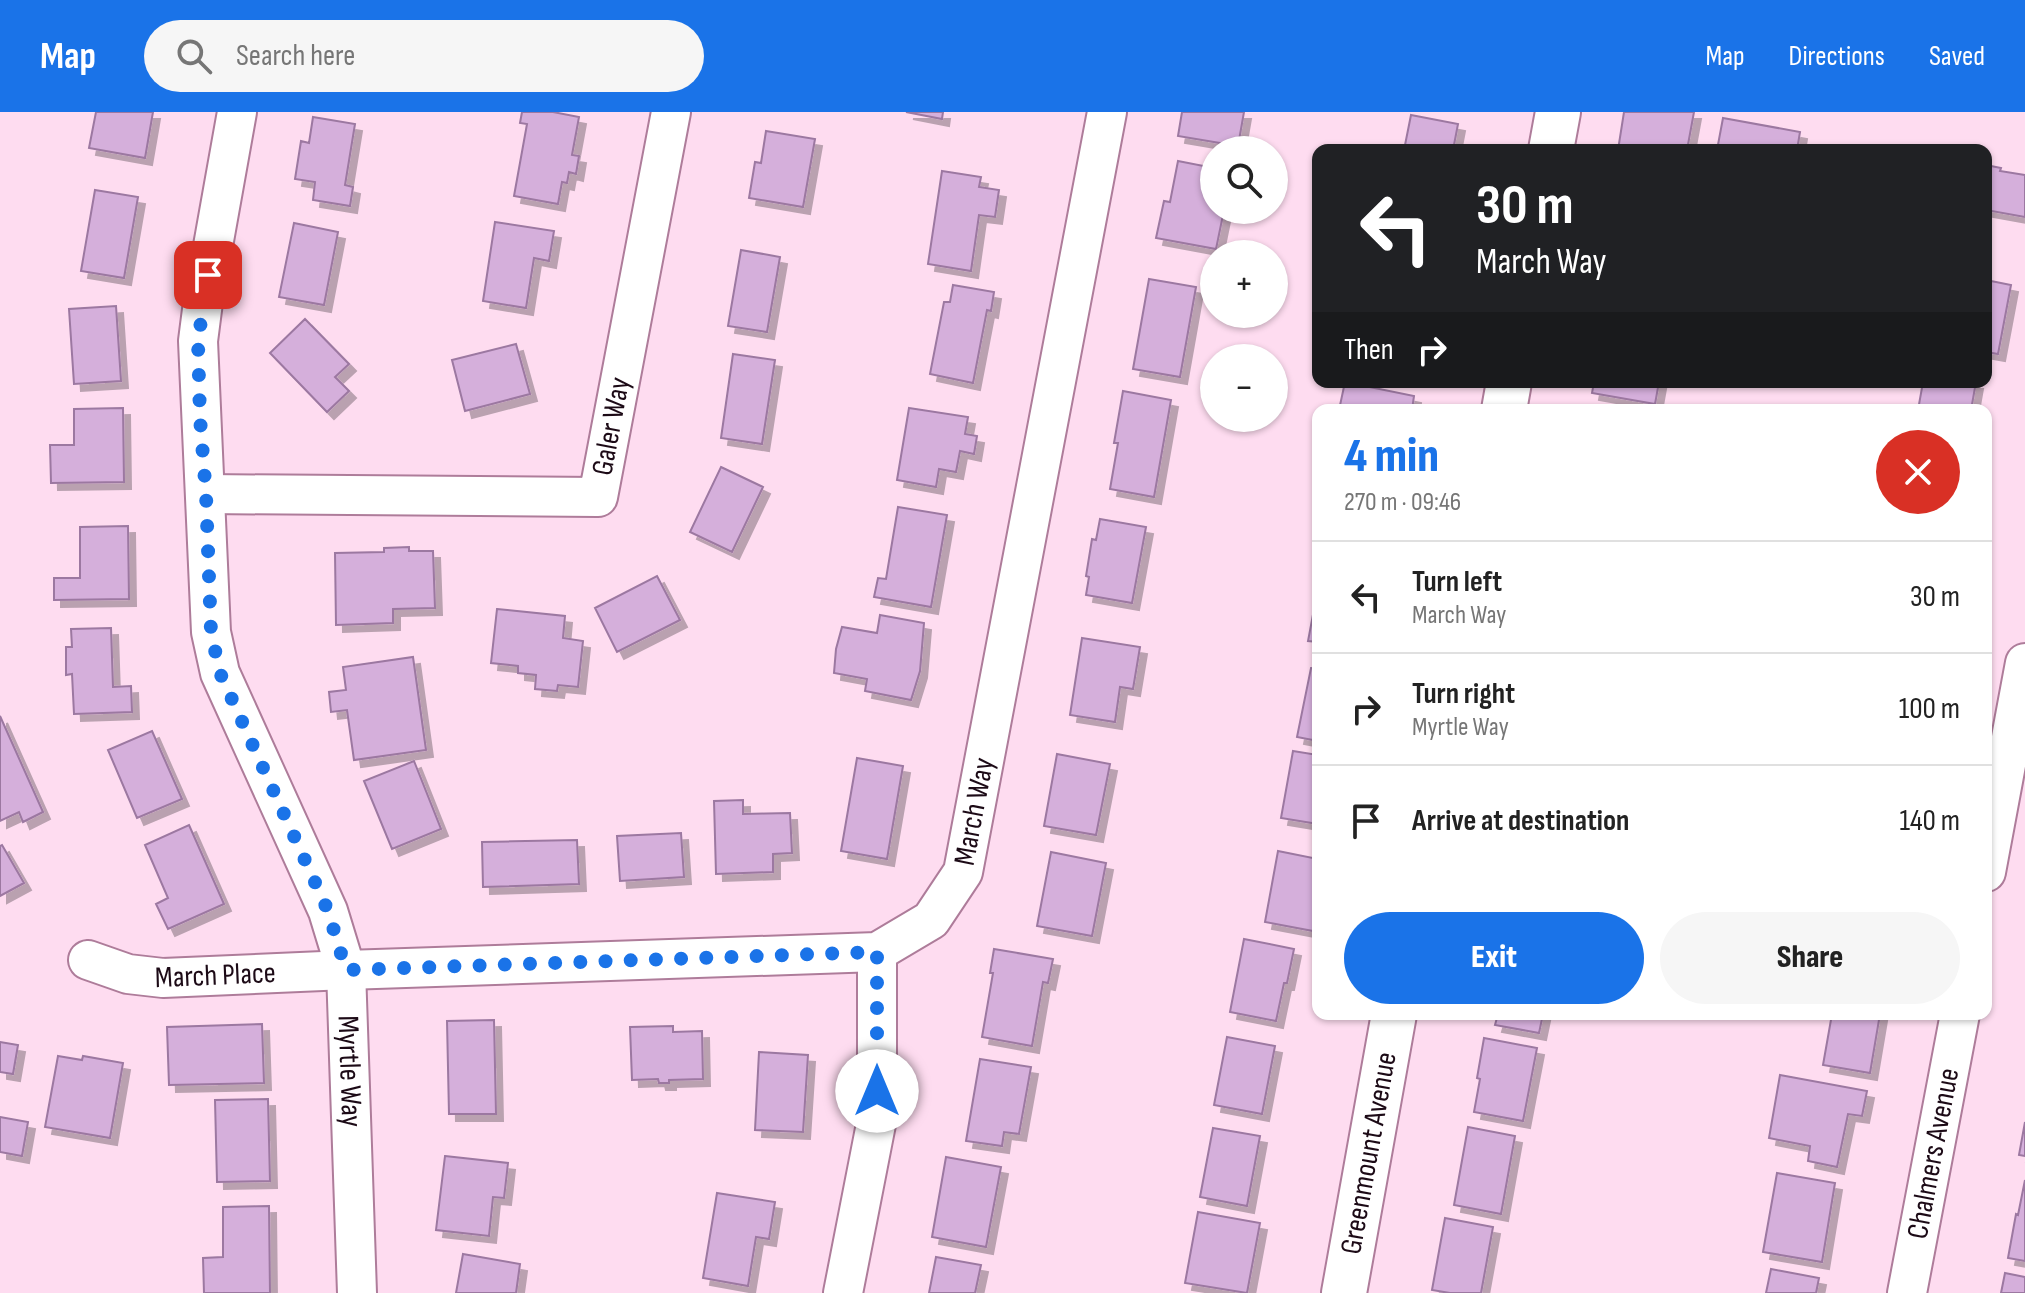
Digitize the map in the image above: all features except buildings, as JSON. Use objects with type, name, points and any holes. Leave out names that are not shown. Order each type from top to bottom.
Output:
[{"type":"street","name":"Myrtle Way","points":[[237,112],[198,341],[211,632],[220,673],[328,911],[346,970],[357,1293]]},
{"type":"street","name":"Galer Way","points":[[206,494],[598,497],[671,112]]},
{"type":"street","name":"March Way","points":[[346,970],[877,952],[931,920],[963,872],[1107,112]]},
{"type":"street","points":[[1552,144],[1558,112]]},
{"type":"street","points":[[1992,840],[2025,663]]},
{"type":"street","points":[[843,1293],[877,1119],[877,952]]},
{"type":"street","name":"March Place","points":[[88,960],[128,974],[163,978],[346,970]]},
{"type":"street","name":"Greenmount Avenue","points":[[1344,1293],[1393,1020]]},
{"type":"street","name":"Chalmers Avenue","points":[[1907,1293],[1959,1020]]},
{"type":"route","points":[[208,275],[198,341],[211,632],[220,673],[328,911],[346,970],[877,952],[877,1091]]}]
